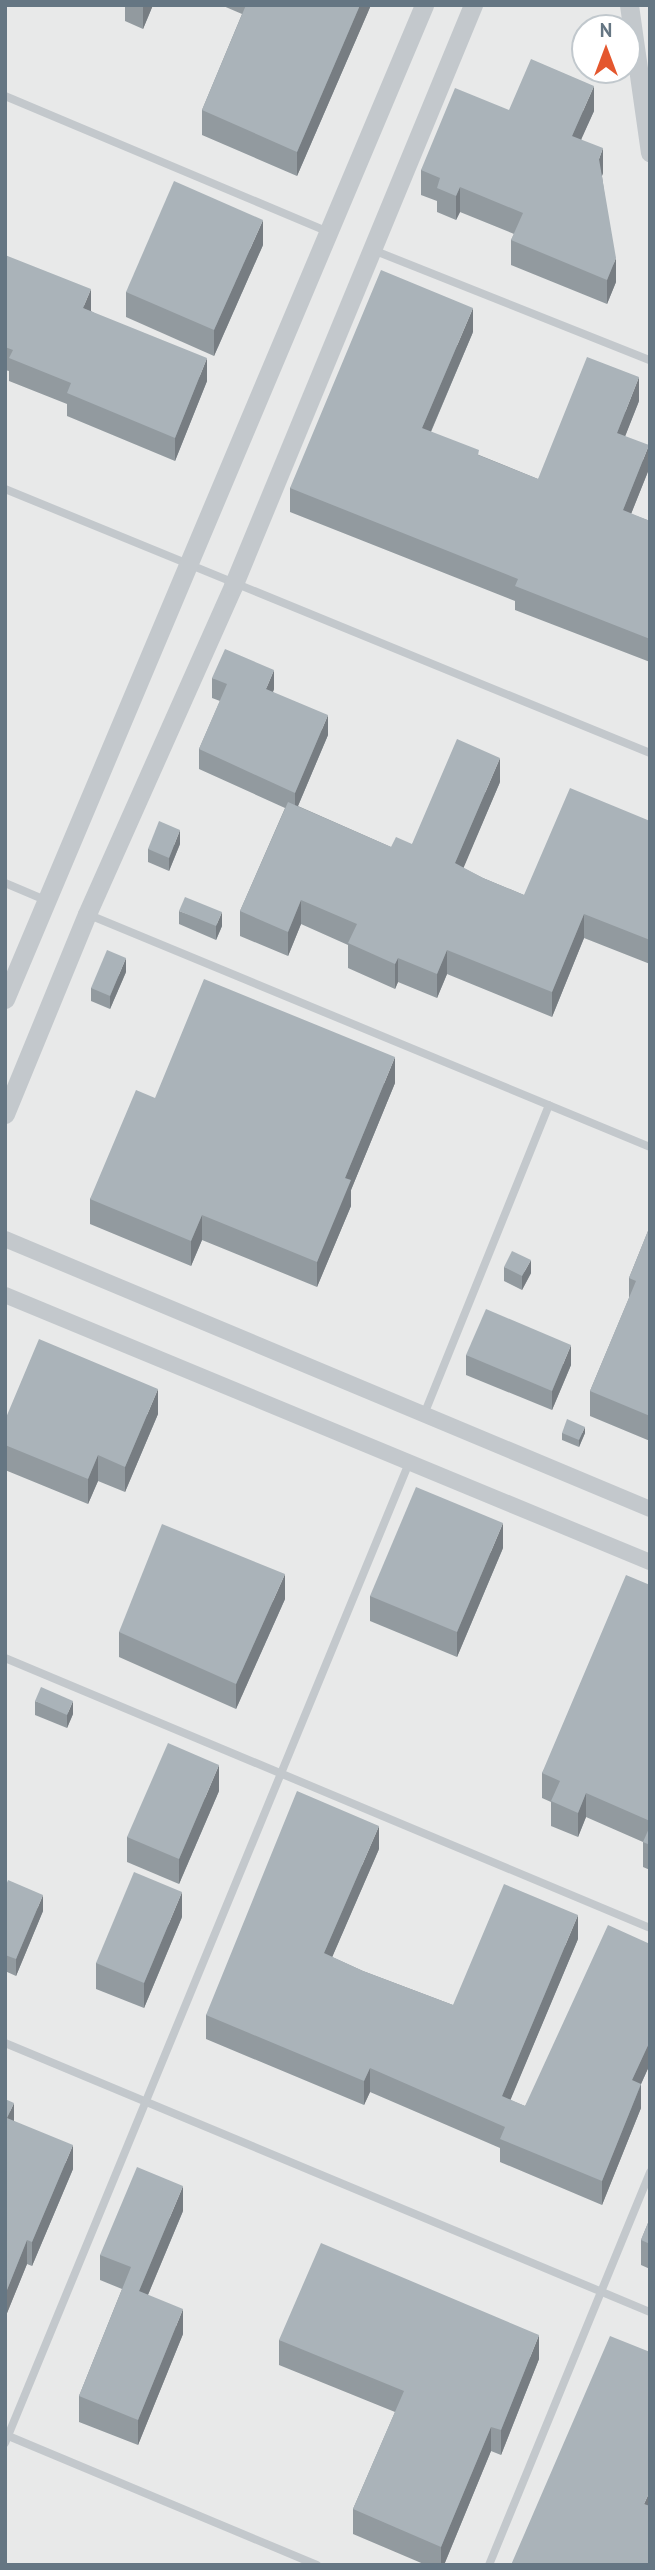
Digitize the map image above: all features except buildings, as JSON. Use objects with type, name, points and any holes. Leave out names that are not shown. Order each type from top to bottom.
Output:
[{"type":"street","points":[[5,999],[424,5]]},
{"type":"street","points":[[5,1114],[87,914],[233,586],[473,5]]},
{"type":"street","points":[[629,5],[650,153]]},
{"type":"street","points":[[5,1239],[425,1412],[650,1509]]},
{"type":"street","points":[[5,1295],[650,1562]]},
{"type":"lane","points":[[5,96],[330,233]]},
{"type":"lane","points":[[370,249],[650,360]]},
{"type":"lane","points":[[5,489],[233,586],[650,753]]},
{"type":"lane","points":[[5,883],[48,901]]},
{"type":"lane","points":[[87,914],[650,1147]]},
{"type":"lane","points":[[425,1412],[549,1105]]},
{"type":"lane","points":[[317,2565],[6,2438],[409,1463]]},
{"type":"lane","points":[[5,1658],[650,1928]]},
{"type":"lane","points":[[5,2043],[650,2312]]},
{"type":"lane","points":[[489,2565],[650,2172]]},
{"type":"shaded area","points":[[5,5],[650,5],[650,2565],[5,2565]]}]
